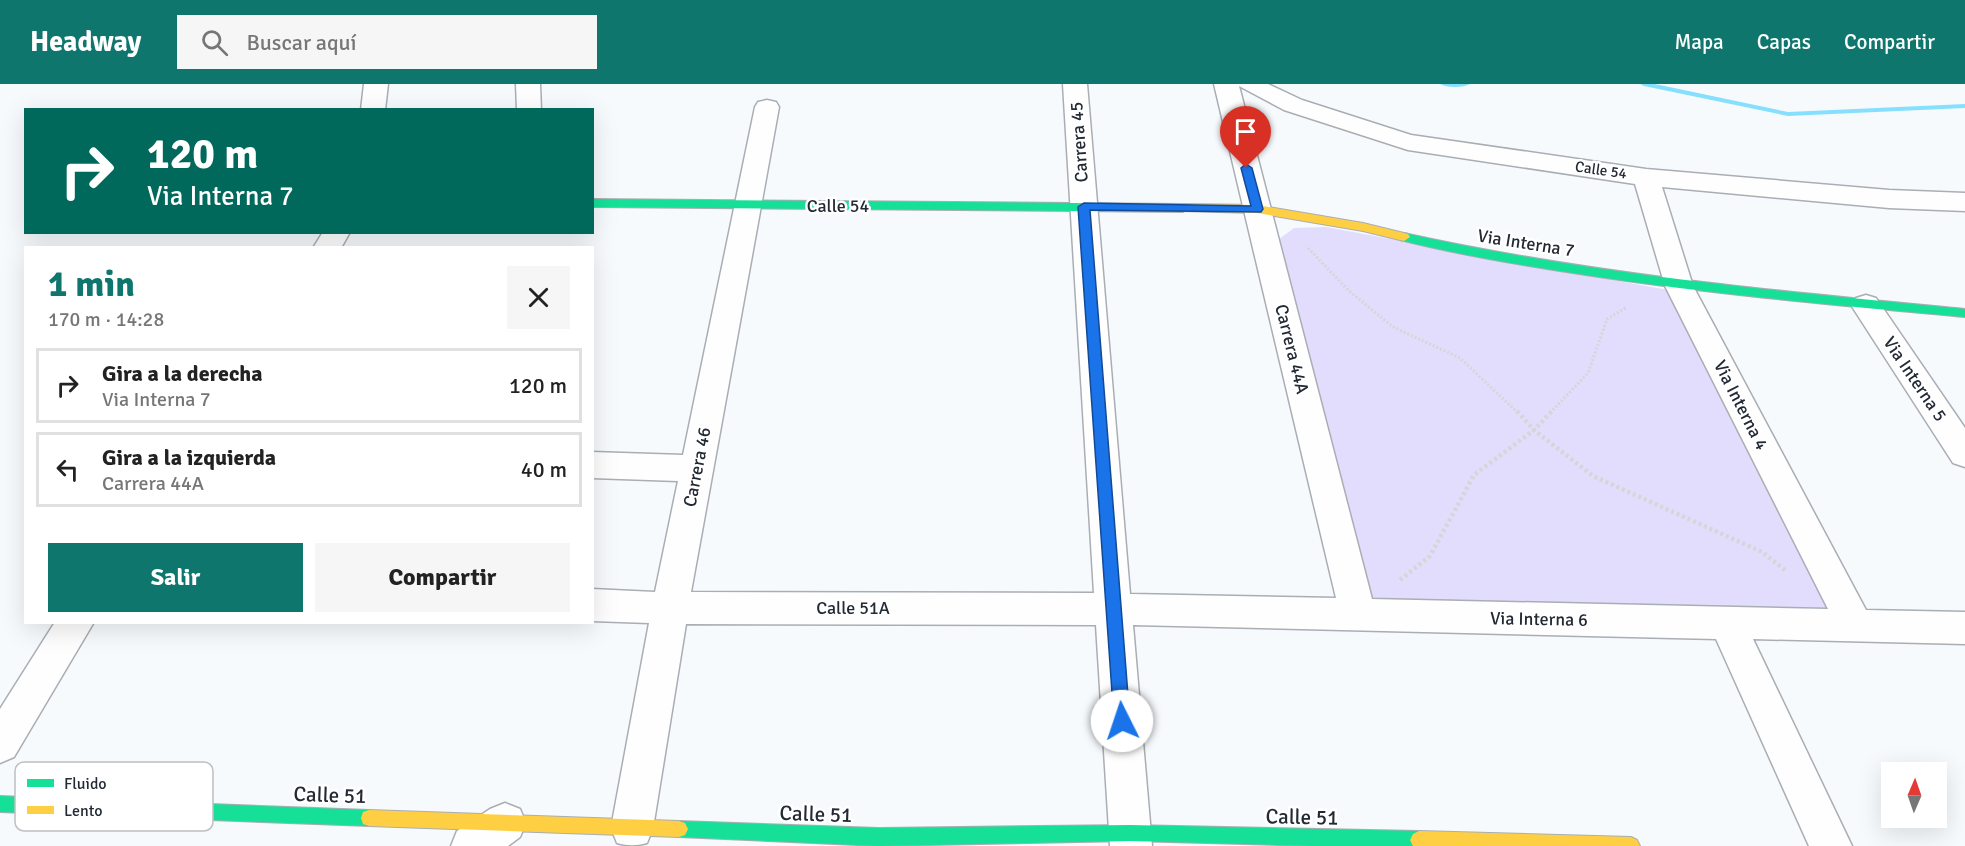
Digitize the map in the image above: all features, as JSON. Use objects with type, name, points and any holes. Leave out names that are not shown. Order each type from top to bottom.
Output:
[{"type":"street","points":[[373,108],[376,84]]},
{"type":"street","points":[[528,84],[529,108]]},
{"type":"street","name":"Carrera 45","points":[[1075,84],[1130,840]]},
{"type":"street","name":"Carrera 44A","points":[[1226,84],[1358,614]]},
{"type":"street","name":"Calle 54","points":[[1249,84],[1293,105],[1408,142],[1646,177],[1964,204]]},
{"type":"street","name":"Carrera 46","points":[[632,828],[670,608],[767,107]]},
{"type":"street","name":"Via Interna 4","points":[[1646,177],[1679,286],[1856,626]]},
{"type":"street","name":"Calle 54","points":[[594,203],[1084,207]]},
{"type":"street","name":"Via Interna 7","points":[[1084,207],[1257,209],[1363,227],[1476,254],[1679,286],[1965,313]]},
{"type":"street","name":"Via Interna 5","points":[[1866,305],[1965,454]]},
{"type":"street","points":[[594,465],[697,468]]},
{"type":"street","name":"Calle 51A","points":[[594,605],[670,608],[1114,609]]},
{"type":"street","name":"Via Interna 6","points":[[1114,609],[1965,628]]},
{"type":"street","points":[[1727,623],[1831,846]]},
{"type":"street","points":[[0,744],[75,624]]},
{"type":"street","name":"Calle 51","points":[[0,804],[15,805]]},
{"type":"street","name":"Calle 51","points":[[213,817],[488,834],[632,828],[879,841],[1130,840],[1631,846]]},
{"type":"path","points":[[1302,244],[1312,250],[1348,290],[1393,327],[1460,358],[1503,396],[1534,430],[1593,476],[1762,552],[1790,574]]},
{"type":"path","points":[[1358,614],[1430,556],[1474,474],[1534,430],[1588,373],[1607,319],[1642,298],[1679,286]]},
{"type":"shaded area","points":[[1326,227],[1668,290],[1841,612],[1367,600],[1275,242],[1294,228]]},
{"type":"waterway","points":[[1444,84],[1466,84]]},
{"type":"waterway","points":[[1644,84],[1788,114],[1965,106]]},
{"type":"traffic: fast","points":[[594,203],[1183,208]]},
{"type":"traffic: fast","points":[[1404,237],[1473,252],[1613,276],[1753,293],[1965,313]]},
{"type":"traffic: fast","points":[[0,804],[15,805]]},
{"type":"traffic: fast","points":[[213,812],[369,818]]},
{"type":"traffic: fast","points":[[679,829],[879,837],[1130,833],[1419,840]]},
{"type":"traffic: slow","points":[[1183,208],[1257,209],[1363,227],[1404,237]]},
{"type":"traffic: slow","points":[[369,818],[679,829]]},
{"type":"traffic: slow","points":[[1419,840],[1631,846]]},
{"type":"route","points":[[1122,721],[1084,207],[1257,209],[1246,168]]}]
